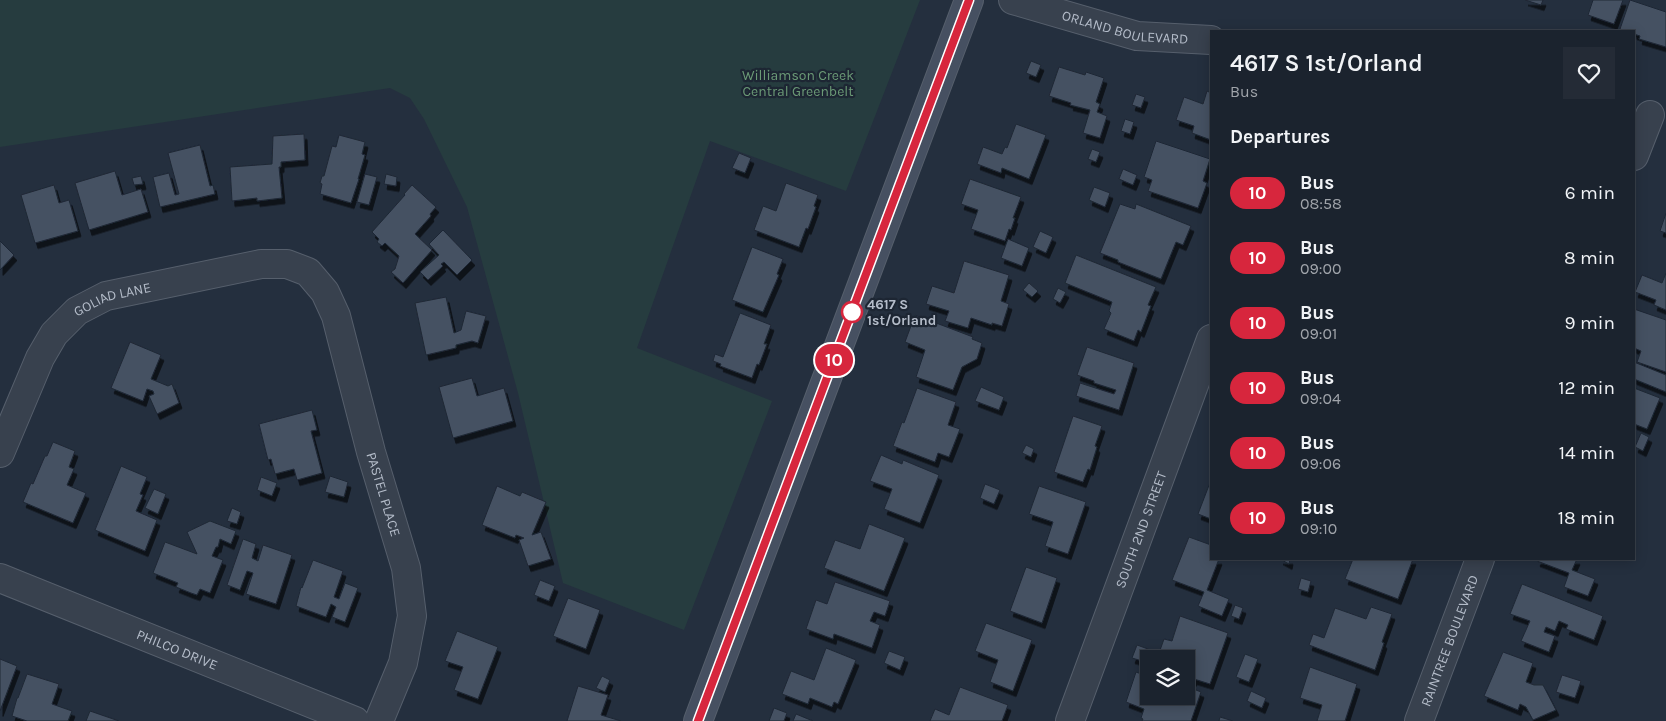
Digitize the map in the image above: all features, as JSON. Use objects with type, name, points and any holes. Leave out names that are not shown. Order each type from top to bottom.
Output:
[{"type":"main road","points":[[698,721],[970,0]]},
{"type":"street","name":"ORLAND BOULEVARD","points":[[1013,0],[1136,36],[1210,40]]},
{"type":"street","points":[[1635,153],[1650,115]]},
{"type":"street","name":"GOLIAD LANE","points":[[0,454],[40,358],[54,334],[77,311],[106,296],[261,264],[286,264],[308,272]]},
{"type":"street","name":"PASTEL PLACE","points":[[308,272],[325,292],[336,316],[371,452],[406,568],[412,616],[403,663],[379,721]]},
{"type":"street","name":"SOUTH 2ND STREET","points":[[1070,721],[1210,342]]},
{"type":"street","name":"RAINTREE BOULEVARD","points":[[1418,721],[1480,560]]},
{"type":"street","name":"PHILCO DRIVE","points":[[0,578],[355,721]]},
{"type":"green space","name":"Williamson Creek Central Greenbelt","points":[[0,0],[920,0],[846,191],[710,141],[637,348],[772,401],[684,630],[563,583],[518,393],[467,207],[424,119],[410,98],[390,88],[0,147]]},
{"type":"building","points":[[1525,0],[1543,0],[1541,5]]},
{"type":"building","points":[[1593,0],[1623,0],[1614,24],[1588,15]]},
{"type":"building","points":[[1630,0],[1666,12],[1666,47],[1639,39],[1640,36],[1635,34],[1635,30],[1620,29]]},
{"type":"building","points":[[1031,61],[1041,65],[1036,77],[1026,73]]},
{"type":"building","points":[[1059,67],[1085,75],[1086,72],[1104,78],[1096,102],[1100,104],[1097,112],[1107,116],[1100,138],[1083,133],[1090,110],[1070,105],[1071,103],[1049,96]]},
{"type":"building","points":[[1207,91],[1210,92],[1210,140],[1192,133],[1194,126],[1176,120],[1184,97],[1203,104]]},
{"type":"building","points":[[1136,94],[1145,97],[1141,108],[1132,105]]},
{"type":"building","points":[[1125,119],[1134,122],[1130,134],[1121,131]]},
{"type":"building","points":[[1016,124],[1046,135],[1029,179],[1002,168],[1001,173],[977,164],[983,147],[1002,154],[1005,147],[1007,148]]},
{"type":"building","points":[[304,134],[305,160],[281,162],[281,167],[279,167],[282,198],[232,201],[230,167],[272,164],[273,136]]},
{"type":"building","points":[[339,135],[365,142],[362,154],[365,155],[351,203],[320,194],[322,176],[324,176],[332,146],[336,147]]},
{"type":"building","points":[[1156,141],[1210,159],[1203,181],[1207,183],[1198,208],[1148,191],[1152,180],[1144,177]]},
{"type":"building","points":[[200,145],[210,186],[213,185],[215,194],[160,207],[153,177],[169,173],[175,195],[179,194],[168,153]]},
{"type":"building","points":[[1092,149],[1100,152],[1096,162],[1088,159]]},
{"type":"building","points":[[739,153],[751,158],[745,173],[732,168]]},
{"type":"building","points":[[1123,169],[1137,175],[1133,185],[1119,179]]},
{"type":"building","points":[[115,171],[122,195],[141,189],[148,212],[89,230],[75,183]]},
{"type":"building","points":[[365,174],[377,177],[369,205],[357,202]]},
{"type":"building","points":[[386,174],[397,177],[396,186],[384,184]]},
{"type":"building","points":[[141,176],[143,184],[134,185],[132,178]]},
{"type":"building","points":[[970,179],[1021,197],[1013,218],[1015,218],[1011,230],[1009,229],[1005,241],[971,229],[978,210],[961,204]]},
{"type":"building","points":[[786,183],[818,195],[808,229],[806,228],[799,247],[754,230],[763,206],[776,211]]},
{"type":"building","points":[[54,185],[59,203],[69,200],[78,231],[35,243],[21,195]]},
{"type":"building","points":[[412,185],[436,207],[430,214],[431,216],[415,234],[432,250],[403,283],[391,272],[395,269],[399,256],[385,243],[382,246],[377,242],[379,239],[372,232]]},
{"type":"building","points":[[1094,187],[1110,193],[1105,207],[1089,200]]},
{"type":"building","points":[[1120,204],[1135,209],[1136,204],[1191,226],[1183,245],[1176,242],[1161,279],[1100,253]]},
{"type":"building","points":[[1666,213],[1666,233],[1660,231]]},
{"type":"building","points":[[443,230],[472,260],[457,275],[444,262],[441,264],[443,266],[428,280],[420,272],[439,255],[429,244]]},
{"type":"building","points":[[1040,231],[1053,237],[1046,253],[1033,247]]},
{"type":"building","points":[[1008,239],[1029,248],[1022,266],[1001,258]]},
{"type":"building","points":[[0,241],[14,255],[0,270]]},
{"type":"building","points":[[752,247],[783,259],[777,274],[779,275],[763,312],[732,300]]},
{"type":"building","points":[[1076,255],[1156,287],[1148,305],[1151,306],[1141,332],[1138,330],[1134,341],[1104,329],[1111,313],[1109,311],[1112,302],[1065,283]]},
{"type":"building","points":[[964,261],[1009,275],[1001,301],[1009,304],[1002,326],[992,323],[992,325],[971,318],[968,328],[945,321],[949,311],[926,304],[932,286],[954,293]]},
{"type":"building","points":[[1666,273],[1666,310],[1654,305],[1656,300],[1635,292],[1642,275],[1662,283]]},
{"type":"building","points":[[1029,283],[1038,291],[1032,297],[1023,290]]},
{"type":"building","points":[[1058,288],[1066,292],[1060,303],[1053,299]]},
{"type":"building","points":[[446,297],[454,333],[461,330],[466,311],[486,316],[478,343],[472,341],[456,345],[456,348],[426,355],[415,303]]},
{"type":"building","points":[[1635,309],[1666,320],[1666,372],[1637,362],[1641,351],[1635,348]]},
{"type":"building","points":[[740,313],[771,325],[764,344],[767,344],[752,378],[720,366],[721,364],[713,361],[715,354],[723,357]]},
{"type":"building","points":[[915,315],[973,337],[972,339],[982,343],[977,359],[962,367],[953,390],[916,377],[925,350],[905,342]]},
{"type":"building","points":[[130,342],[161,355],[151,379],[168,386],[172,384],[179,403],[157,414],[149,396],[154,394],[153,391],[147,389],[143,401],[111,388]]},
{"type":"building","points":[[1087,347],[1134,363],[1119,410],[1076,396],[1080,383],[1114,394],[1116,390],[1077,375]]},
{"type":"building","points":[[1635,362],[1666,375],[1666,392],[1635,379]]},
{"type":"building","points":[[472,378],[477,396],[504,388],[513,421],[453,438],[439,387]]},
{"type":"building","points":[[981,387],[1004,397],[999,410],[975,401]]},
{"type":"building","points":[[917,388],[956,402],[948,425],[960,429],[949,457],[938,453],[935,462],[893,446]]},
{"type":"building","points":[[1635,388],[1660,398],[1647,429],[1635,424]]},
{"type":"building","points":[[312,410],[317,430],[311,431],[322,473],[297,480],[294,469],[275,474],[271,459],[268,460],[259,424]]},
{"type":"building","points":[[1073,416],[1102,426],[1090,470],[1088,469],[1083,482],[1054,472]]},
{"type":"building","points":[[1641,433],[1649,437],[1643,451],[1635,447]]},
{"type":"building","points":[[53,442],[75,451],[69,467],[74,469],[67,485],[86,493],[73,523],[23,502]]},
{"type":"building","points":[[1026,445],[1034,449],[1031,457],[1022,453]]},
{"type":"building","points":[[881,455],[902,464],[903,460],[939,475],[920,523],[884,509],[892,489],[870,481]]},
{"type":"building","points":[[121,466],[147,477],[140,494],[143,495],[136,511],[157,520],[145,551],[95,530]]},
{"type":"building","points":[[330,476],[348,482],[344,497],[325,492]]},
{"type":"building","points":[[261,477],[277,483],[272,496],[257,490]]},
{"type":"building","points":[[1210,483],[1210,519],[1198,514]]},
{"type":"building","points":[[985,484],[1000,490],[994,504],[980,498]]},
{"type":"building","points":[[497,486],[520,496],[522,492],[546,502],[532,535],[541,532],[551,559],[528,566],[519,540],[524,538],[516,535],[515,538],[482,525]]},
{"type":"building","points":[[1039,486],[1086,502],[1068,554],[1045,546],[1053,522],[1029,514]]},
{"type":"building","points":[[154,489],[166,494],[158,514],[145,508]]},
{"type":"building","points":[[232,508],[241,512],[237,524],[227,521]]},
{"type":"building","points":[[210,521],[236,531],[231,544],[220,539],[218,547],[216,547],[212,556],[223,560],[210,593],[200,589],[197,595],[191,593],[176,587],[178,583],[153,573],[165,542],[197,554],[187,532]]},
{"type":"building","points":[[869,524],[905,538],[884,591],[824,568],[835,540],[860,549]]},
{"type":"building","points":[[1189,537],[1210,545],[1210,560],[1219,560],[1207,590],[1229,599],[1222,616],[1198,606],[1204,592],[1172,580]]},
{"type":"building","points":[[243,539],[256,544],[252,558],[258,561],[263,545],[292,555],[276,604],[246,594],[253,573],[247,571],[240,590],[227,585]]},
{"type":"building","points":[[313,560],[343,571],[334,597],[339,599],[345,583],[358,588],[345,622],[332,617],[336,607],[331,604],[326,617],[296,606],[301,587]]},
{"type":"building","points":[[1282,560],[1290,560],[1289,564]]},
{"type":"building","points":[[1353,560],[1413,560],[1398,599],[1345,579]]},
{"type":"building","points":[[1577,560],[1572,570],[1595,579],[1588,596],[1564,587],[1569,573],[1537,561]]},
{"type":"building","points":[[1026,567],[1057,578],[1042,623],[1010,611]]},
{"type":"building","points":[[1301,578],[1311,581],[1308,592],[1298,589]]},
{"type":"building","points":[[540,580],[555,586],[549,601],[534,595]]},
{"type":"building","points":[[835,582],[890,601],[885,616],[874,612],[870,621],[880,625],[872,648],[834,634],[833,639],[806,629],[816,600],[827,604]]},
{"type":"building","points":[[1522,584],[1603,616],[1594,640],[1566,629],[1568,625],[1559,621],[1555,631],[1546,627],[1544,632],[1555,636],[1549,652],[1521,641],[1530,621],[1510,614]]},
{"type":"building","points":[[568,598],[600,610],[586,649],[553,636]]},
{"type":"building","points":[[1235,605],[1243,608],[1239,619],[1231,616]]},
{"type":"building","points":[[1371,607],[1392,614],[1375,670],[1309,645],[1313,634],[1324,638],[1335,608],[1366,619]]},
{"type":"building","points":[[1180,616],[1228,633],[1210,684],[1195,679],[1195,650],[1160,650],[1164,639],[1172,641]]},
{"type":"building","points":[[986,623],[1032,640],[1013,691],[990,682],[998,660],[975,651]]},
{"type":"building","points":[[457,631],[498,647],[478,699],[454,690],[463,667],[445,661]]},
{"type":"building","points":[[1137,645],[1151,650],[1140,650],[1140,660],[1132,658]]},
{"type":"building","points":[[826,648],[856,660],[838,704],[834,702],[832,707],[810,698],[808,704],[782,694],[791,671],[814,680]]},
{"type":"building","points":[[889,651],[905,657],[900,670],[884,663]]},
{"type":"building","points":[[1503,652],[1533,663],[1526,682],[1534,685],[1543,685],[1556,710],[1533,720],[1526,707],[1520,704],[1518,710],[1484,696]]},
{"type":"building","points":[[1245,654],[1258,659],[1249,682],[1236,677]]},
{"type":"building","points":[[0,659],[17,666],[0,711]]},
{"type":"building","points":[[1310,667],[1357,684],[1345,721],[1317,721],[1322,705],[1300,698]]},
{"type":"building","points":[[1136,672],[1140,674],[1140,705],[1195,705],[1195,690],[1201,692],[1191,721],[1142,721],[1144,709],[1126,702]]},
{"type":"building","points":[[27,674],[59,684],[52,704],[72,711],[68,721],[27,721],[12,716]]},
{"type":"building","points":[[1562,675],[1581,681],[1575,698],[1556,692]]},
{"type":"building","points":[[602,676],[610,680],[605,692],[596,688]]},
{"type":"building","points":[[578,686],[608,695],[601,715],[621,721],[567,721]]},
{"type":"building","points":[[960,687],[1008,705],[1002,721],[930,721],[935,709],[949,715]]},
{"type":"building","points":[[1251,691],[1266,698],[1262,708],[1247,701]]},
{"type":"building","points":[[774,708],[787,713],[784,721],[769,721]]},
{"type":"building","points":[[90,711],[119,721],[86,721]]},
{"type":"building","points":[[796,714],[813,721],[793,721]]},
{"type":"building","points":[[1220,717],[1233,721],[1219,721]]},
{"type":"bus line","name":"10","points":[[698,721],[969,0]]},
{"type":"place","name":"4617 S 1st/Orland","points":[[852,312]]}]
